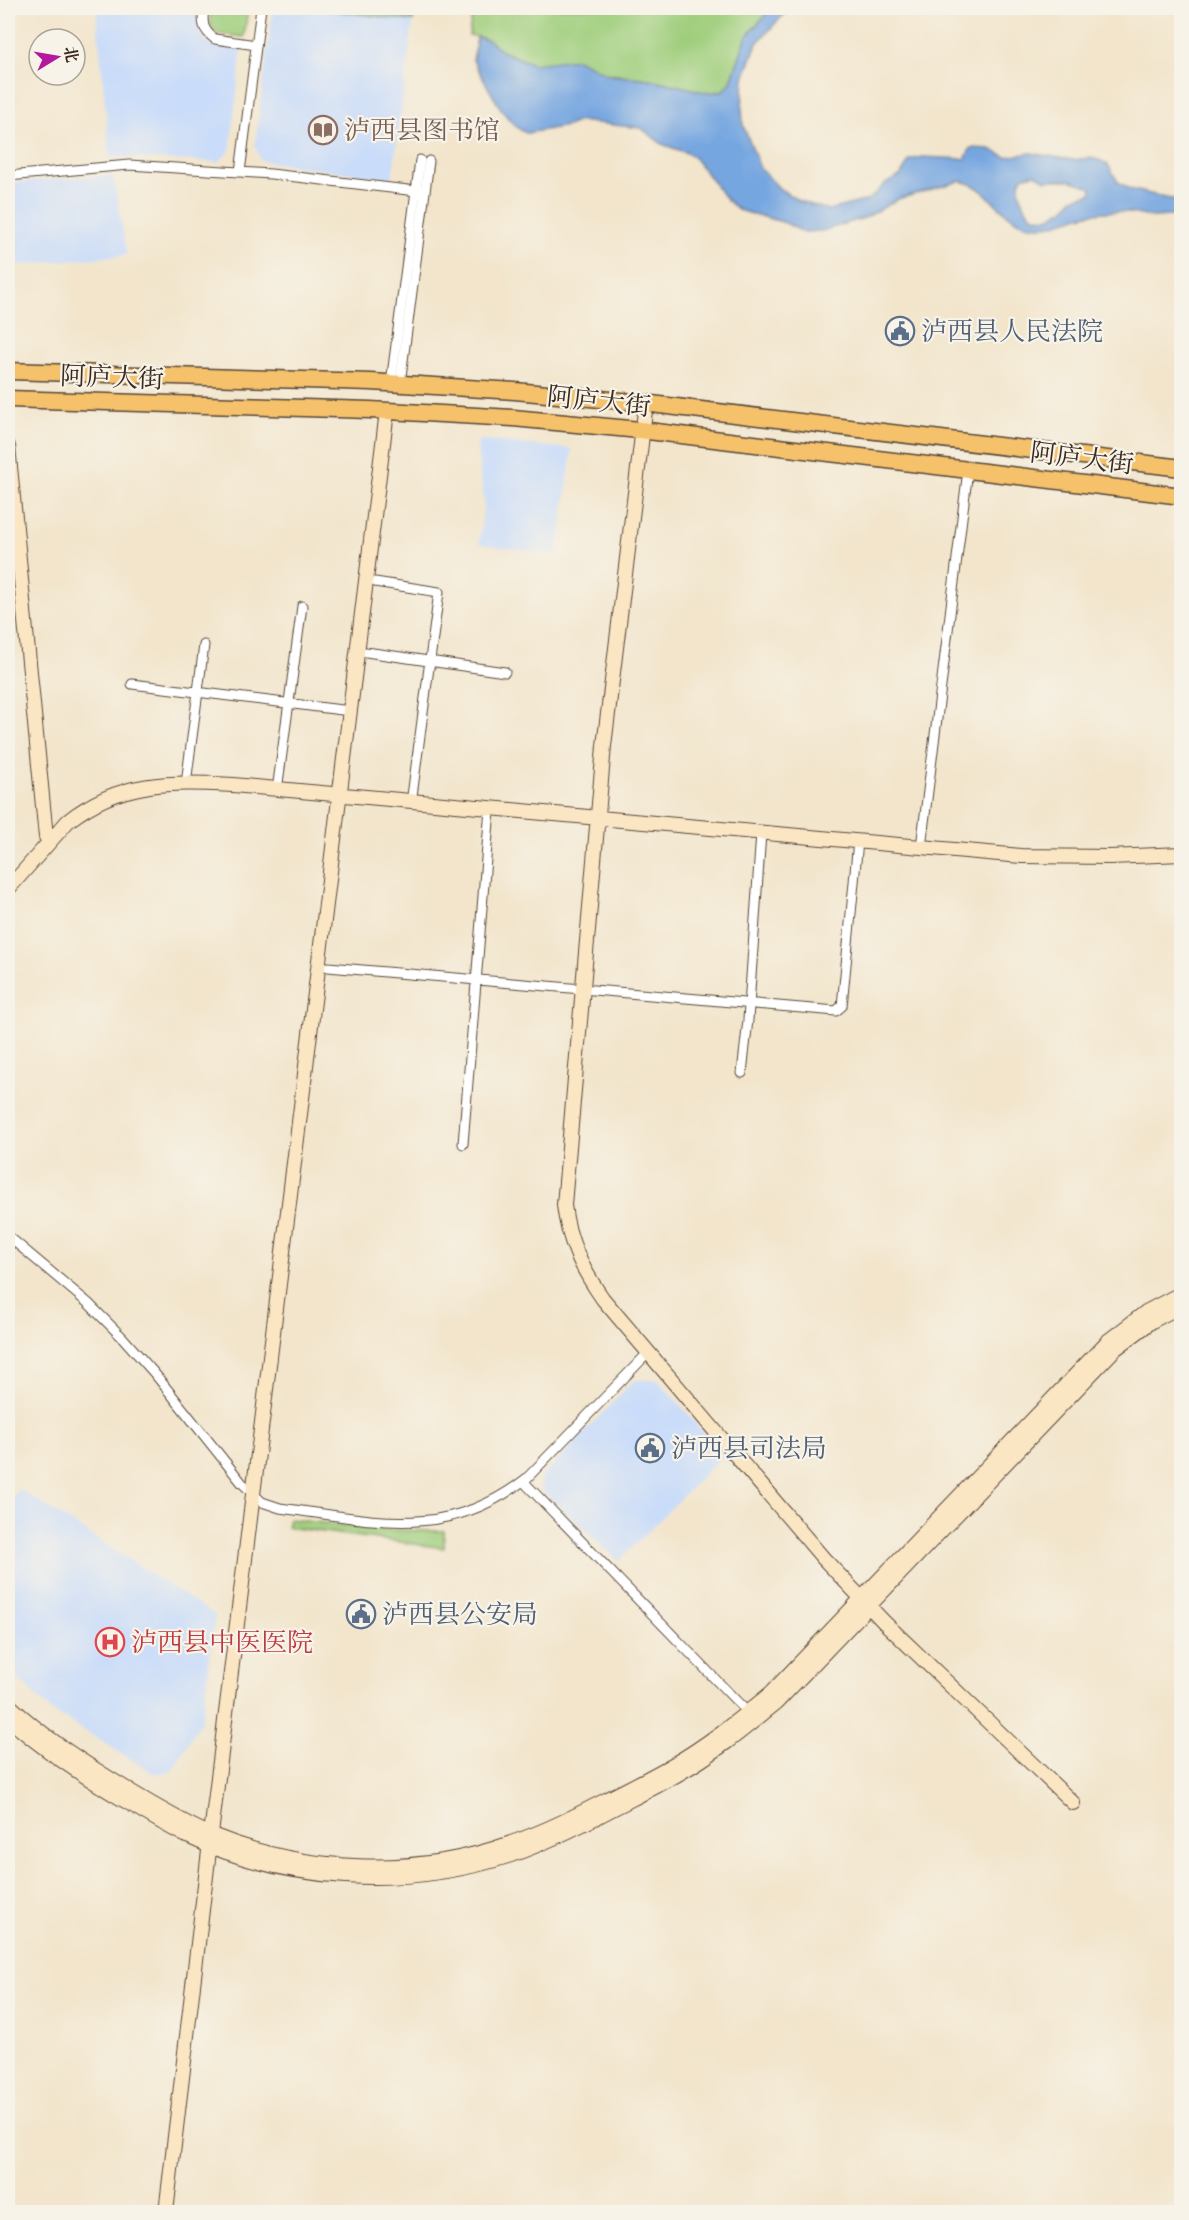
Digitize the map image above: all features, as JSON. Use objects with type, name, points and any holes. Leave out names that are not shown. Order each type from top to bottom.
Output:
[{"type":"highway","name":"阿庐大街","points":[[8,371],[395,384],[515,391],[646,403],[1182,468]]},
{"type":"highway","name":"阿庐大街","points":[[8,399],[392,411],[513,418],[643,430],[1182,496]]},
{"type":"main road","points":[[646,403],[604,746],[581,990],[564,1205],[565,1218],[574,1250],[588,1278],[603,1299],[823,1558],[864,1602],[1073,1803]]},
{"type":"main road","points":[[166,2212],[215,1841],[345,793],[375,582],[392,411]]},
{"type":"main road","points":[[258,1498],[328,967],[345,793],[350,711],[392,411]]},
{"type":"main road","points":[[8,446],[46,837]]},
{"type":"main road","points":[[8,880],[75,808],[102,793],[144,779],[187,776],[278,783],[490,809],[597,815],[922,843],[1048,857],[1182,854]]},
{"type":"main road","points":[[8,890],[68,821],[92,805],[132,789],[158,784],[185,783],[412,796],[858,842],[1049,850],[1182,847]]},
{"type":"main road","points":[[864,1602],[1108,1341],[1146,1312],[1182,1293]]},
{"type":"main road","points":[[8,1718],[41,1745],[96,1783],[165,1824],[215,1841],[276,1855],[337,1865],[374,1867],[456,1859],[510,1844],[556,1826],[674,1764],[752,1716],[770,1694],[1115,1349],[1152,1321],[1182,1305]]},
{"type":"main road","points":[[8,1704],[47,1736],[101,1774],[215,1841]]},
{"type":"main road","points":[[175,2212],[215,1841]]},
{"type":"street","points":[[204,8],[202,22],[207,32],[215,39],[256,45]]},
{"type":"street","points":[[240,171],[261,8]]},
{"type":"street","points":[[395,384],[424,160]]},
{"type":"street","points":[[8,176],[129,165],[240,171],[420,192]]},
{"type":"street","points":[[922,843],[968,470]]},
{"type":"street","points":[[375,582],[439,592],[412,796]]},
{"type":"street","points":[[278,783],[302,606]]},
{"type":"street","points":[[187,776],[204,645]]},
{"type":"street","points":[[366,652],[505,672]]},
{"type":"street","points":[[132,684],[350,711]]},
{"type":"street","points":[[463,1144],[490,809]]},
{"type":"street","points":[[742,1073],[761,833]]},
{"type":"street","points":[[328,967],[833,1011],[842,1006],[858,842]]},
{"type":"street","points":[[8,1236],[88,1303],[155,1374],[221,1459],[258,1498],[280,1508],[391,1522],[442,1519],[470,1511],[496,1500],[523,1481],[648,1353]]},
{"type":"street","points":[[523,1481],[752,1716]]},
{"type":"shaded area","points":[[96,8],[169,8],[195,11],[200,33],[207,42],[211,45],[242,49],[230,150],[219,162],[110,157]]},
{"type":"shaded area","points":[[273,8],[314,8],[413,21],[392,179],[261,161],[255,146]]},
{"type":"shaded area","points":[[113,175],[127,255],[8,266],[8,183]]},
{"type":"shaded area","points":[[478,440],[572,449],[558,555],[479,544],[484,502],[477,450]]},
{"type":"shaded area","name":"泸西县司法局","points":[[634,1380],[658,1380],[723,1455],[619,1561],[541,1490],[542,1477]]},
{"type":"shaded area","name":"泸西县中医医院","points":[[19,1489],[215,1615],[202,1719],[172,1771],[155,1774],[50,1710],[8,1669],[8,1504]]},
{"type":"green space","points":[[211,8],[248,8],[244,37],[216,33],[211,25]]},
{"type":"green space","points":[[314,8],[414,8],[413,21]]},
{"type":"green space","points":[[473,8],[770,8],[747,36],[730,84],[722,91],[709,93],[649,79],[533,64],[501,51],[483,38],[469,35]]},
{"type":"green space","points":[[289,1519],[384,1530],[444,1531],[444,1548],[287,1527]]},
{"type":"water","points":[[770,8],[790,8],[757,43],[744,78],[743,125],[760,168],[780,189],[799,201],[828,210],[869,200],[885,184],[900,176],[910,160],[922,157],[965,159],[971,148],[990,149],[1006,157],[1031,153],[1073,160],[1089,158],[1099,160],[1108,165],[1118,182],[1130,189],[1170,199],[1181,198],[1181,213],[1154,217],[1127,212],[1103,212],[1049,225],[1031,225],[1020,222],[1004,212],[977,187],[960,181],[898,199],[867,217],[822,231],[803,232],[786,223],[738,210],[726,199],[694,157],[662,144],[641,128],[579,121],[567,126],[527,133],[519,129],[503,112],[473,60],[477,37],[488,40],[501,51],[533,64],[577,59],[609,75],[649,79],[709,93],[722,91],[730,84],[747,36]],"holes":[[[1035,174],[1046,180],[1069,180],[1091,187],[1092,193],[1073,198],[1065,208],[1049,218],[1033,217],[1022,200],[1019,189],[1020,180],[1025,176]]]},
{"type":"place","name":"泸西县图书馆","points":[[323,130]]},
{"type":"place","name":"泸西县人民法院","points":[[900,331]]},
{"type":"place","name":"泸西县司法局","points":[[650,1448]]},
{"type":"place","name":"泸西县公安局","points":[[361,1614]]},
{"type":"place","name":"泸西县中医医院","points":[[110,1642]]}]
